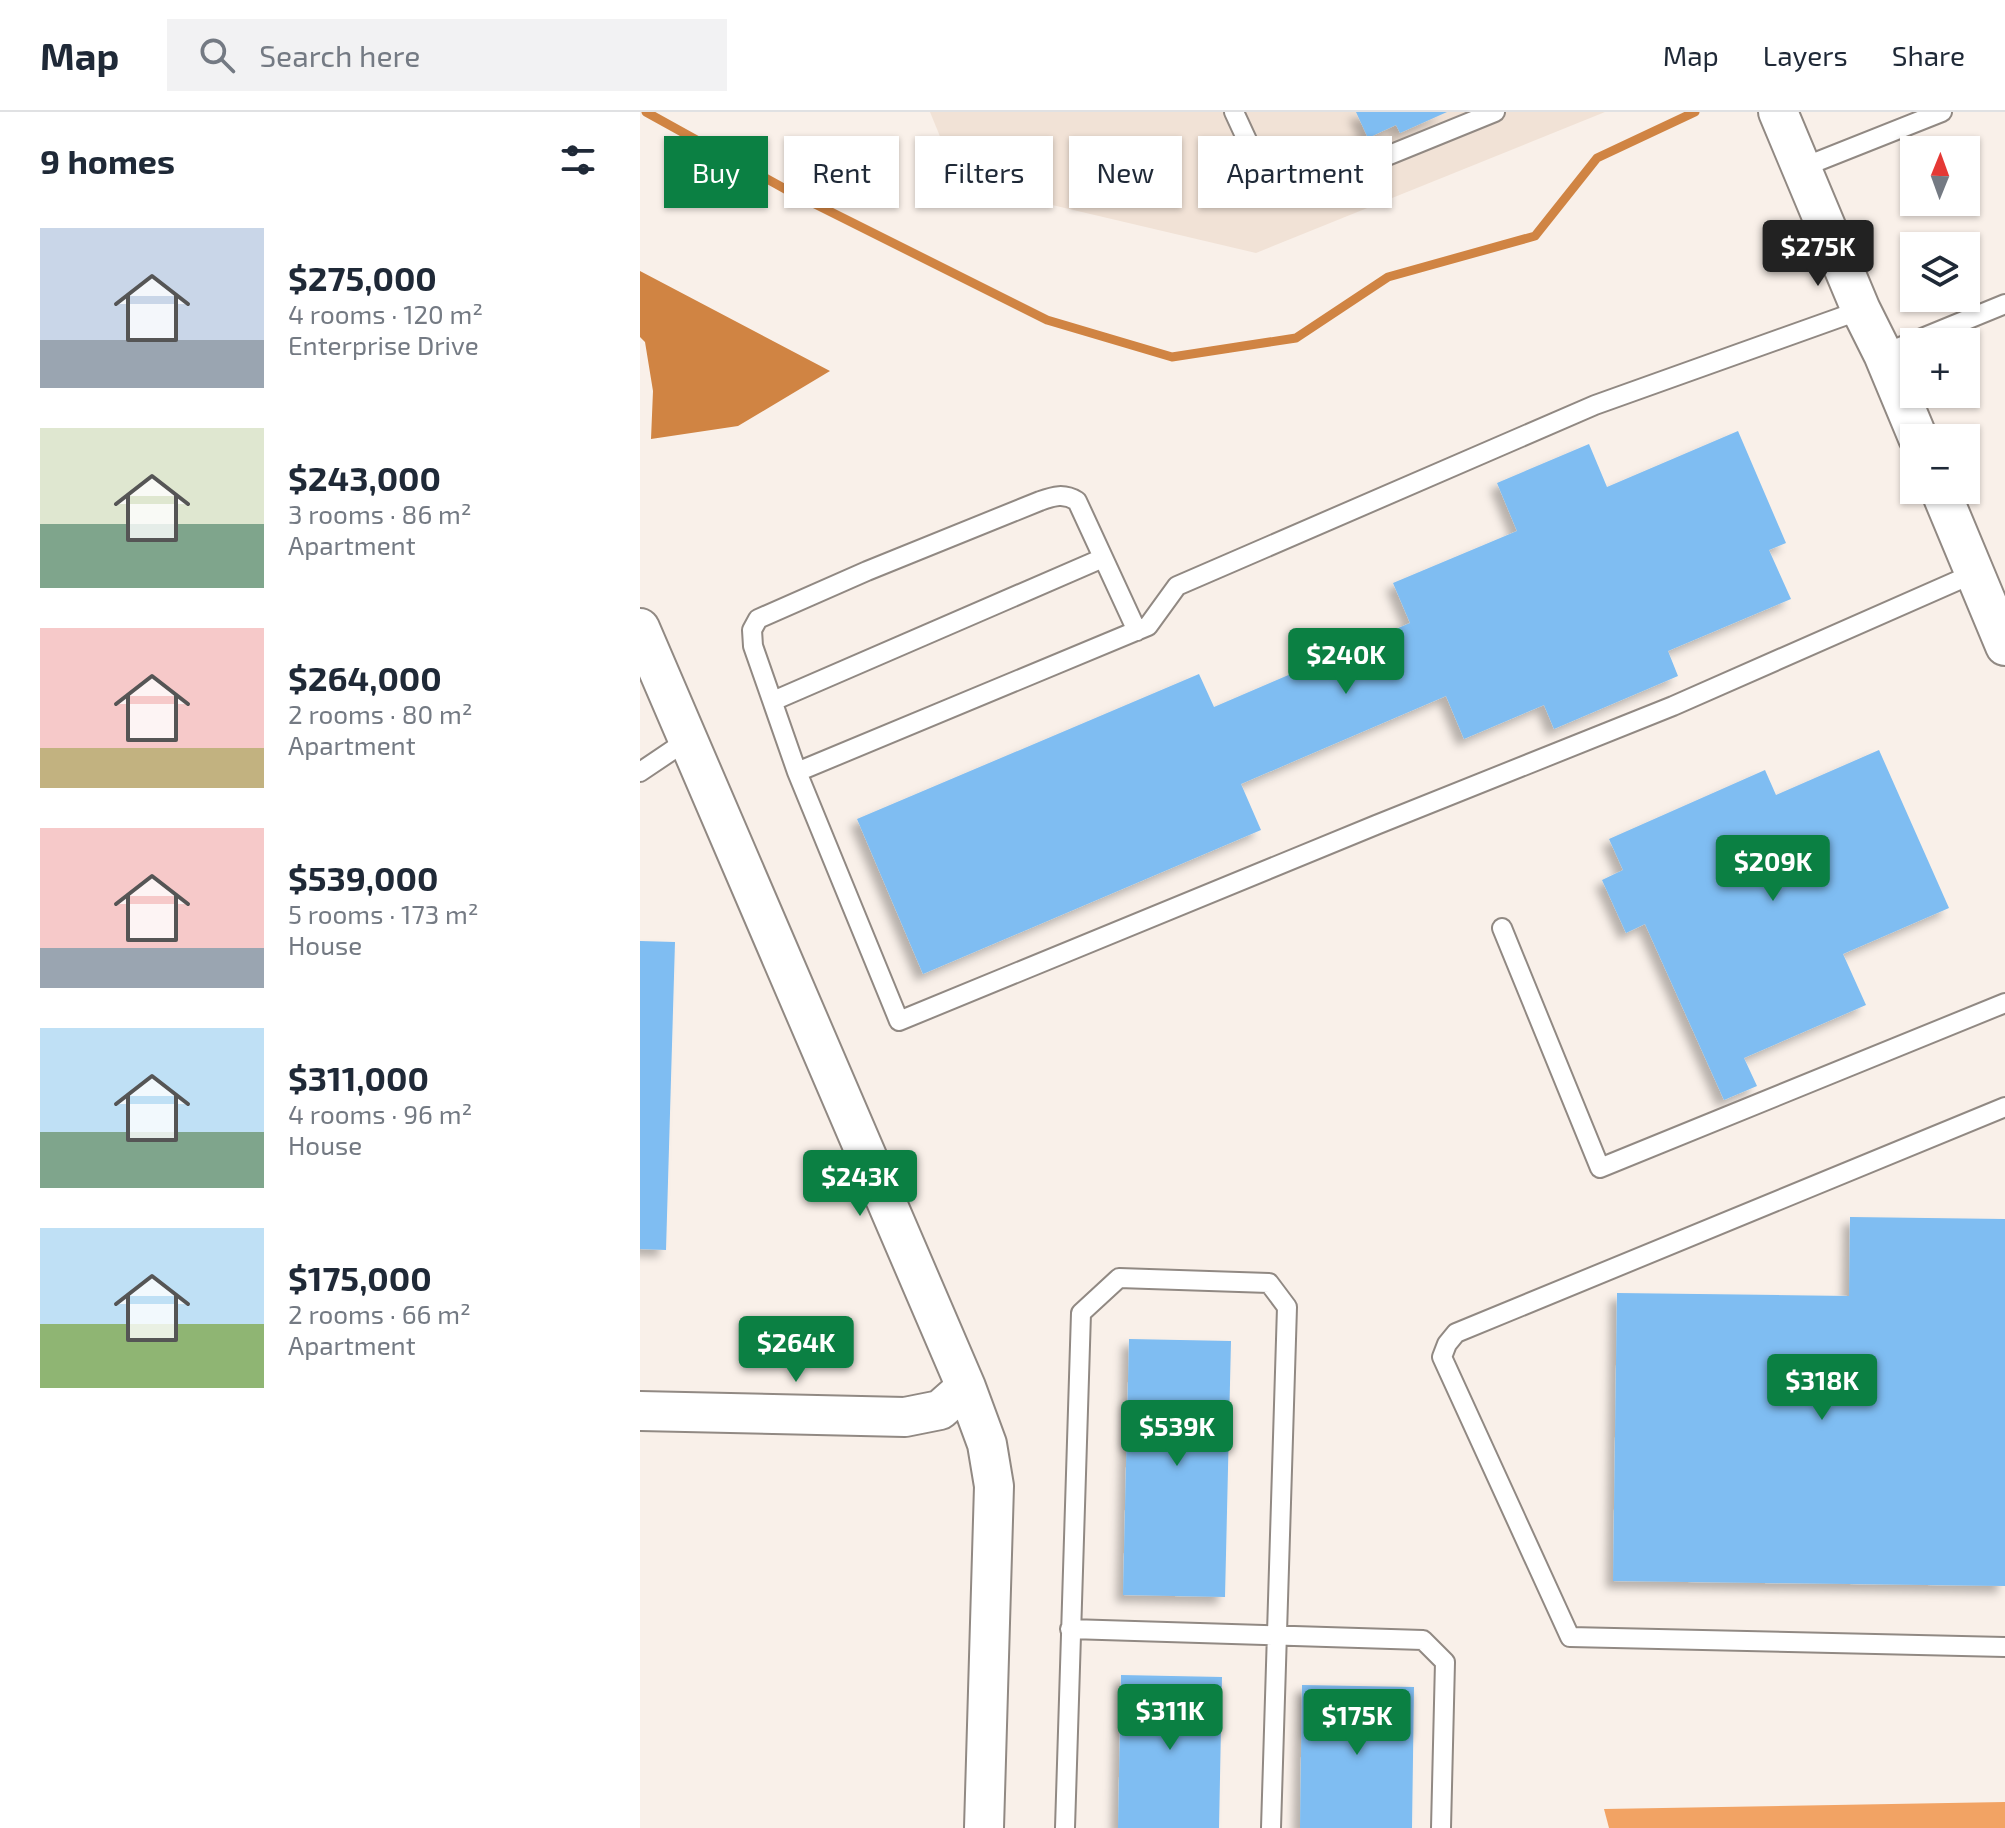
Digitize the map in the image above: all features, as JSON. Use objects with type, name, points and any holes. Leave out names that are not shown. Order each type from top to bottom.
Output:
[{"type":"street","points":[[1778,112],[1912,424]]},
{"type":"street","points":[[1946,504],[2005,646]]},
{"type":"street","points":[[640,628],[966,1387],[987,1444],[994,1486],[984,1828]]},
{"type":"street","points":[[640,1411],[905,1417],[940,1410],[966,1387]]},
{"type":"lane","points":[[1234,112],[1270,190],[1291,195],[1495,112]]},
{"type":"lane","points":[[1801,168],[1942,112]]},
{"type":"lane","points":[[1883,354],[2004,307]]},
{"type":"lane","points":[[797,772],[1148,626],[1177,586],[1595,405],[1861,310]]},
{"type":"lane","points":[[1137,631],[1077,501],[1058,495],[867,571],[758,619],[752,630],[753,646],[797,772],[899,1021],[1673,706],[1975,573]]},
{"type":"lane","points":[[773,701],[1103,558]]},
{"type":"lane","points":[[640,772],[689,739]]},
{"type":"lane","points":[[1502,928],[1600,1168],[2005,1003]]},
{"type":"lane","points":[[2005,1107],[1456,1333],[1442,1357],[1570,1637],[2005,1647]]},
{"type":"lane","points":[[1065,1828],[1081,1313],[1119,1278],[1269,1283],[1287,1307],[1271,1828]]},
{"type":"lane","points":[[1070,1629],[1423,1640],[1445,1662],[1441,1828]]},
{"type":"shaded area","points":[[930,112],[1605,112],[1392,198],[1392,136],[1198,136],[1198,208],[1367,208],[1256,253],[1053,205],[1053,136],[940,136]]},
{"type":"shaded area","points":[[640,271],[830,371],[738,426],[651,439],[653,391],[645,342],[640,337]]},
{"type":"shaded area","points":[[2005,1802],[2005,1828],[1609,1828],[1604,1809]]},
{"type":"building","points":[[1356,112],[1447,112],[1400,133],[1396,125],[1367,136]]},
{"type":"building","points":[[1738,431],[1786,543],[1769,550],[1791,599],[1668,651],[1678,676],[1554,729],[1544,705],[1464,739],[1446,696],[1241,784],[1261,830],[923,974],[857,819],[1199,674],[1214,707],[1410,623],[1393,583],[1517,531],[1497,483],[1589,444],[1607,487]]},
{"type":"building","points":[[1879,750],[1949,908],[1843,954],[1866,1005],[1744,1058],[1757,1086],[1724,1100],[1645,924],[1626,933],[1602,880],[1623,870],[1609,839],[1765,770],[1776,795]]},
{"type":"building","points":[[640,941],[675,942],[666,1250],[640,1249]]},
{"type":"building","points":[[1850,1217],[2005,1219],[2005,1586],[1613,1581],[1617,1293],[1849,1296]]},
{"type":"building","points":[[1129,1339],[1231,1341],[1225,1597],[1123,1595]]},
{"type":"building","points":[[1121,1675],[1222,1677],[1219,1828],[1118,1828]]},
{"type":"building","points":[[1302,1685],[1414,1687],[1412,1828],[1300,1828]]},
{"type":"waterway","points":[[646,112],[787,190],[1047,320],[1172,357],[1296,338],[1388,277],[1535,236],[1597,158],[1695,112]]}]
